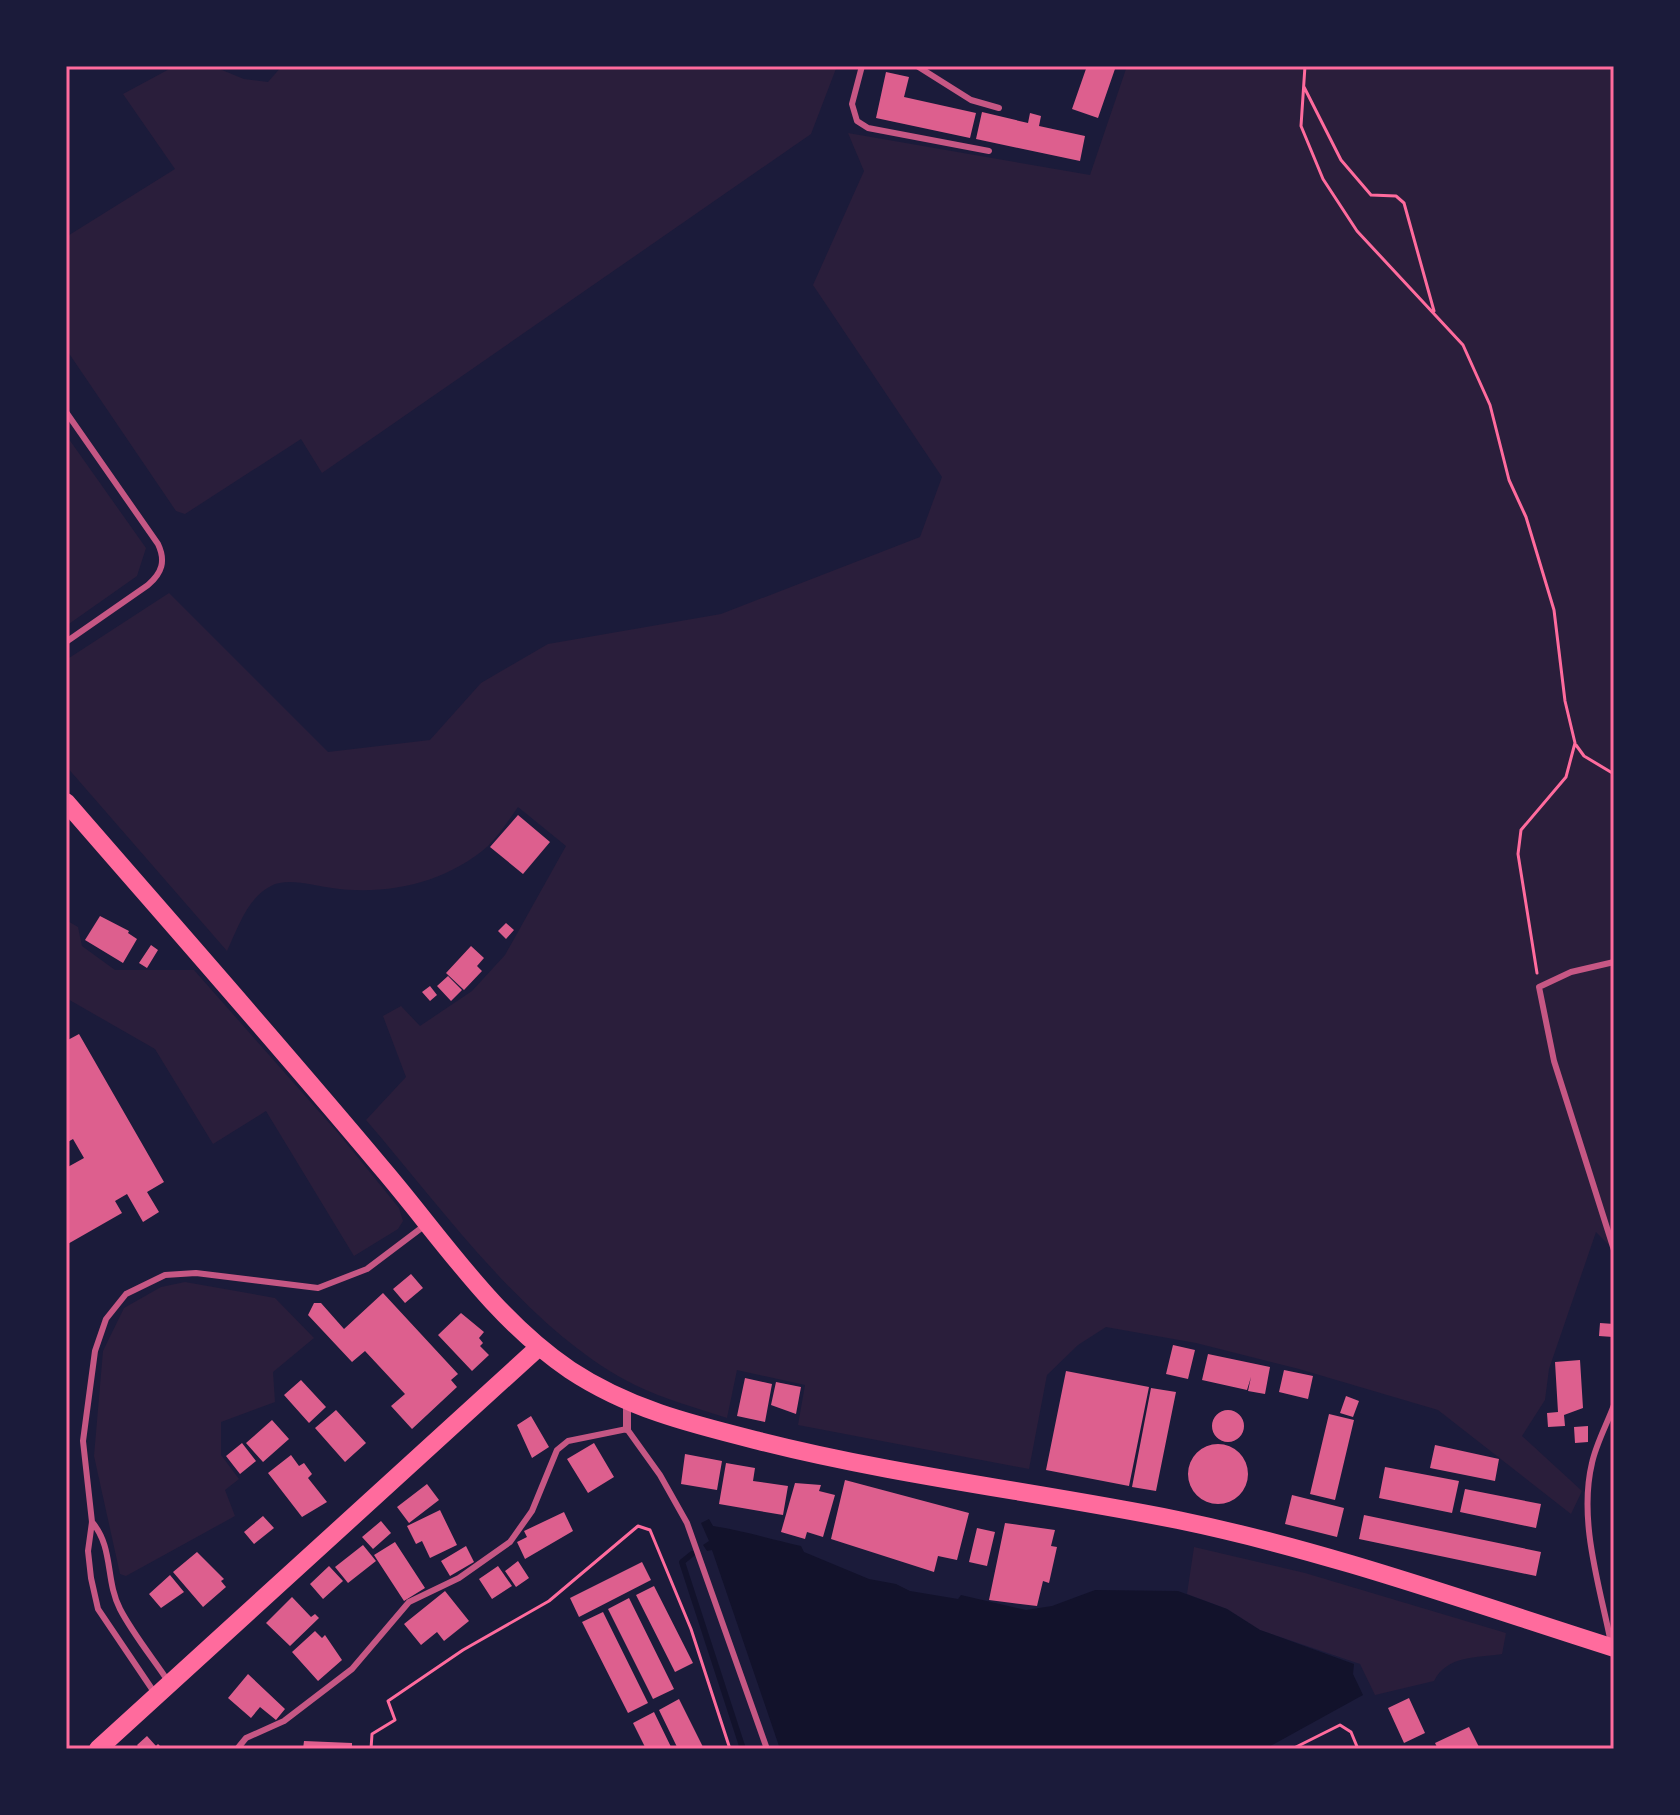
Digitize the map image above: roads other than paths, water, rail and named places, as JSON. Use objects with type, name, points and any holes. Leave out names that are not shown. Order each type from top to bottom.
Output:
[{"type":"main road","points":[[66,802],[495,1306],[539,1347],[627,1403],[660,1416],[823,1458],[1175,1519],[1264,1539],[1453,1593],[1613,1647]]},
{"type":"main road","points":[[98,1749],[539,1347]]},
{"type":"street","points":[[627,1403],[627,1429]]},
{"type":"lane","points":[[862,66],[852,104],[857,121],[868,128],[989,151]]},
{"type":"lane","points":[[917,66],[971,100],[999,108]]},
{"type":"lane","points":[[66,412],[158,544],[163,563],[158,576],[148,585],[66,642]]},
{"type":"lane","points":[[1614,962],[1571,972],[1539,987],[1558,1075],[1614,1250]]},
{"type":"lane","points":[[163,1690],[98,1609],[88,1551],[92,1522],[83,1441],[95,1351],[106,1319],[126,1294],[165,1275],[196,1273],[318,1288],[367,1269],[396,1250],[427,1223]]},
{"type":"lane","points":[[1613,1647],[1592,1548],[1587,1498],[1592,1463],[1614,1405]]},
{"type":"lane","points":[[237,1749],[246,1738],[284,1721],[352,1669],[409,1602],[469,1572],[510,1542],[532,1511],[557,1450],[568,1441],[627,1429],[660,1475],[687,1523],[767,1749]]},
{"type":"lane","points":[[92,1522],[101,1533],[110,1556],[120,1609],[163,1690]]},
{"type":"waterway","points":[[692,1554],[682,1562],[743,1749]]}]
